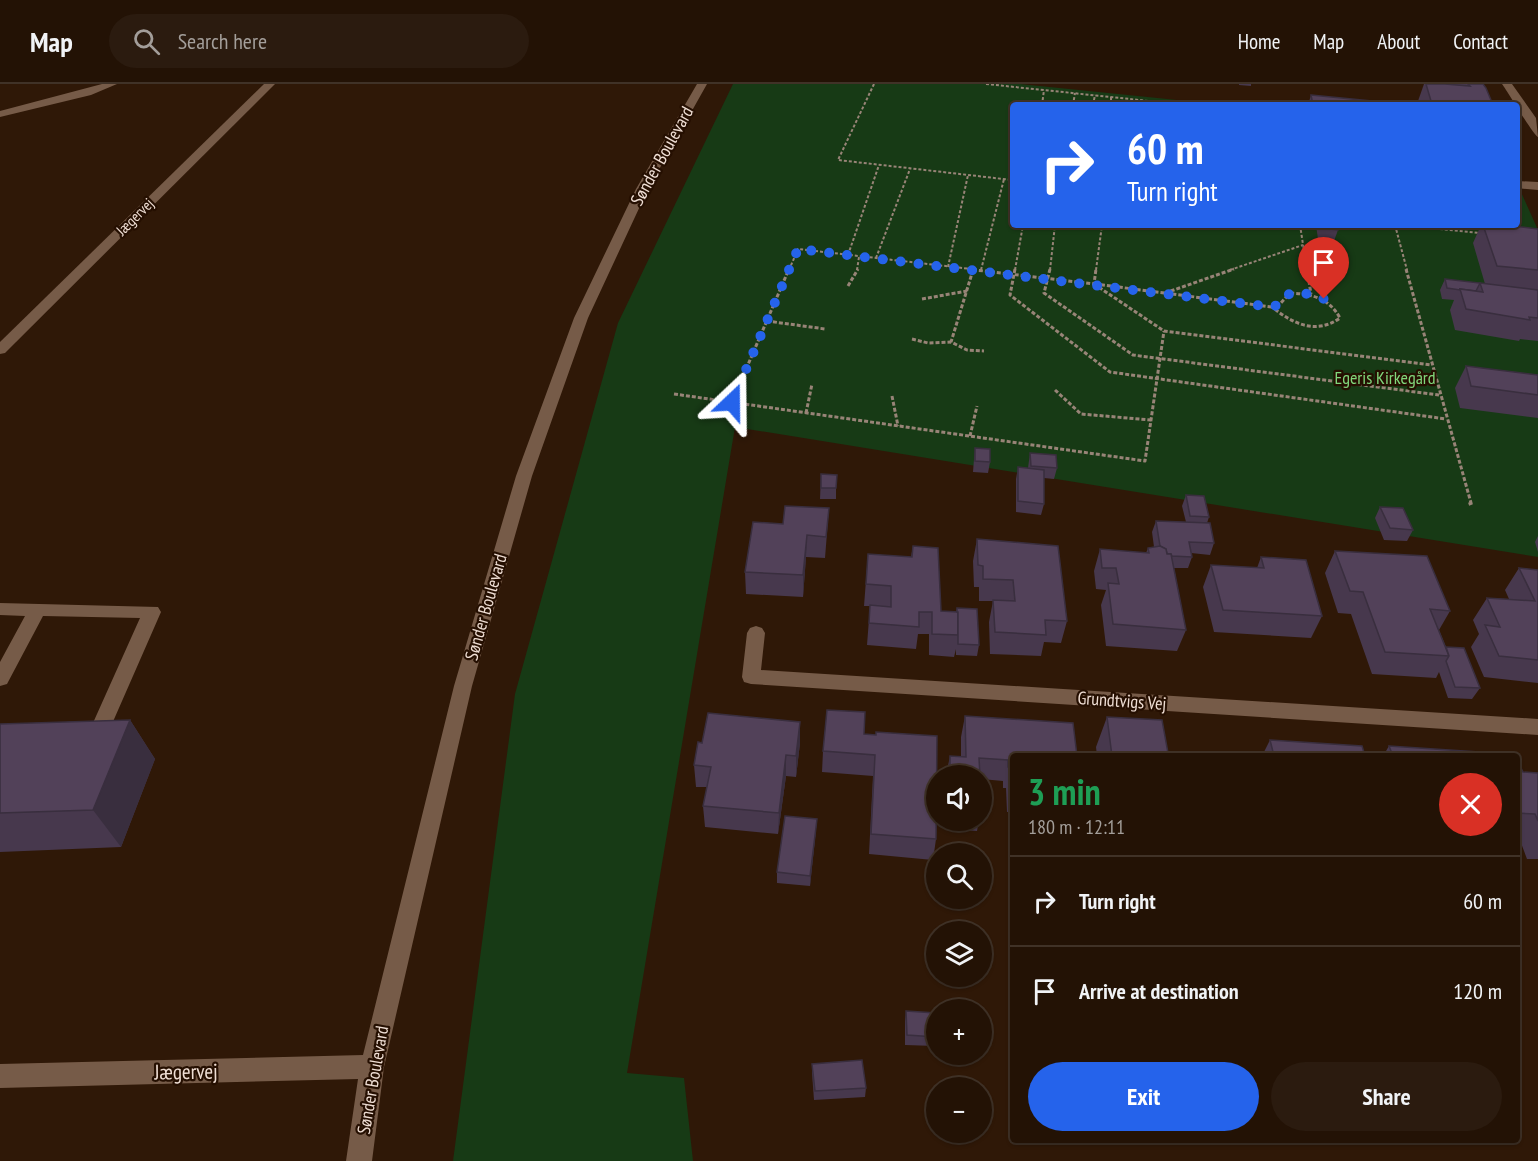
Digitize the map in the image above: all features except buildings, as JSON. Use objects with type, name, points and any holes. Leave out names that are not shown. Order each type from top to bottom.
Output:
[{"type":"street","points":[[0,114],[87,93],[112,84]]},
{"type":"street","name":"Jægervej","points":[[0,350],[270,84]]},
{"type":"street","name":"Sønder Boulevard","points":[[359,1161],[372,1068],[463,686],[524,476],[581,318],[642,189],[702,84]]},
{"type":"street","points":[[1507,84],[1520,102]]},
{"type":"street","points":[[1520,102],[1531,118],[1538,134]]},
{"type":"street","points":[[1520,184],[1538,186]]},
{"type":"street","points":[[0,609],[152,612],[87,758]]},
{"type":"street","points":[[0,679],[37,610]]},
{"type":"street","name":"Grundtvigs Vej","points":[[756,633],[751,677],[1538,727]]},
{"type":"street","name":"Jægervej","points":[[0,1076],[372,1068]]},
{"type":"path","points":[[874,84],[838,160],[1010,180]]},
{"type":"path","points":[[986,84],[1148,102]]},
{"type":"path","points":[[1042,102],[1044,90]]},
{"type":"path","points":[[1074,102],[1075,93]]},
{"type":"path","points":[[1094,102],[1095,95]]},
{"type":"path","points":[[1111,97],[1111,102]]},
{"type":"path","points":[[848,255],[879,165]]},
{"type":"path","points":[[876,258],[910,169]]},
{"type":"path","points":[[948,267],[968,175]]},
{"type":"path","points":[[981,271],[1004,179]]},
{"type":"path","points":[[1023,228],[1016,275],[1010,295],[1110,372],[1446,419]]},
{"type":"path","points":[[1055,228],[1049,279],[1044,293],[1133,356],[1439,395]]},
{"type":"path","points":[[1094,284],[1102,228]]},
{"type":"path","points":[[1300,228],[1311,294]]},
{"type":"path","points":[[1396,228],[1439,395],[1471,505]]},
{"type":"path","points":[[1440,228],[1482,234]]},
{"type":"path","points":[[1164,293],[1303,245]]},
{"type":"path","points":[[732,402],[798,249],[1272,307],[1280,304],[1290,293],[1311,294],[1335,307],[1340,318],[1332,325],[1315,328],[1294,324],[1272,307]]},
{"type":"path","points":[[848,286],[858,268],[859,257]]},
{"type":"path","points":[[951,342],[974,270]]},
{"type":"path","points":[[1094,284],[1164,332],[1431,365]]},
{"type":"path","points":[[922,299],[967,291]]},
{"type":"path","points":[[767,321],[825,329]]},
{"type":"path","points":[[674,394],[1145,461],[1164,332]]},
{"type":"path","points":[[912,339],[928,343],[951,342],[967,350],[984,351]]},
{"type":"path","points":[[806,413],[812,384]]},
{"type":"path","points":[[1055,390],[1081,414],[1151,420]]},
{"type":"path","points":[[892,396],[898,426]]},
{"type":"path","points":[[970,436],[976,406]]},
{"type":"green space","name":"Egeris Kirkegård","points":[[733,84],[1020,84],[1197,102],[1010,102],[1010,228],[1520,228],[1520,190],[1538,230],[1538,557],[735,427],[627,1073],[684,1078],[693,1161],[453,1161],[515,694],[618,323]]},
{"type":"route","points":[[732,402],[798,249],[1272,307],[1280,304],[1290,293],[1311,294],[1324,299]]}]
